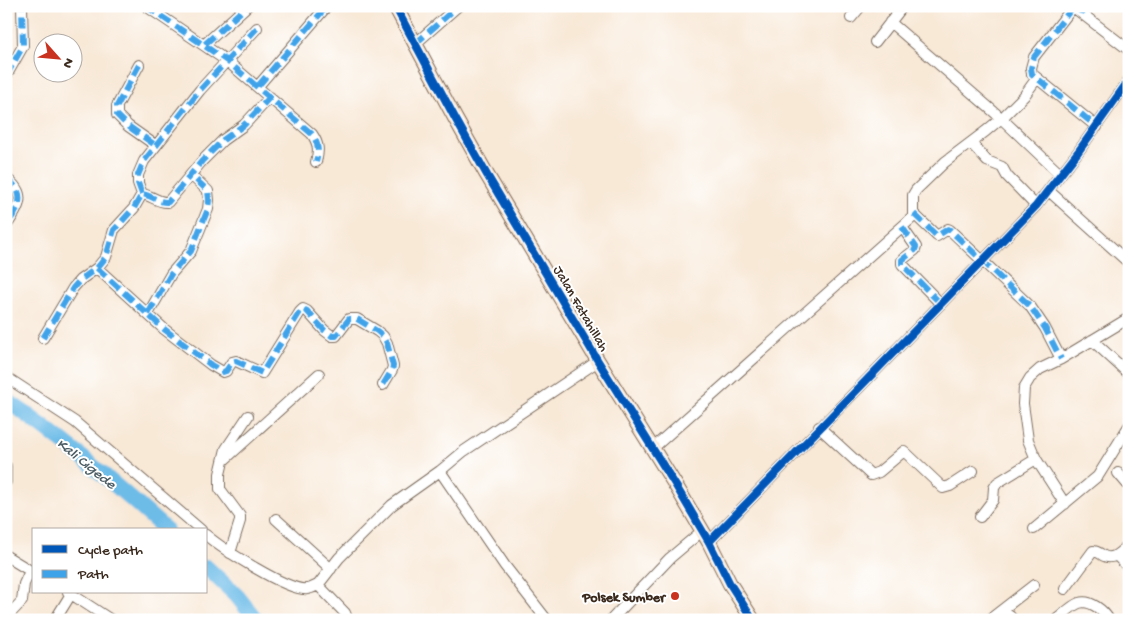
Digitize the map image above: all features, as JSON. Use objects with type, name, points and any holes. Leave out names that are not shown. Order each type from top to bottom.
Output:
[{"type":"street","points":[[6,76],[23,46],[22,6]]},
{"type":"street","points":[[146,6],[158,10],[205,44],[258,86],[312,134],[317,141],[319,152],[316,162]]},
{"type":"street","points":[[258,86],[327,6]]},
{"type":"street","name":"Jalan Fatahillah","points":[[394,6],[454,118],[598,362],[676,486],[730,584],[753,620]]},
{"type":"street","points":[[415,44],[458,6]]},
{"type":"street","points":[[851,18],[861,6]]},
{"type":"street","points":[[875,42],[903,6]]},
{"type":"street","points":[[205,44],[244,7]]},
{"type":"street","points":[[1097,127],[1032,74],[1031,68],[1034,57],[1077,8],[1129,50]]},
{"type":"street","points":[[890,22],[1001,118],[1060,174]]},
{"type":"street","points":[[43,338],[73,288],[80,280],[97,268],[106,257],[114,230],[134,208],[142,194],[138,183],[139,172],[155,145],[200,90],[257,28]]},
{"type":"street","points":[[139,65],[117,106],[117,115],[128,126],[155,145]]},
{"type":"street","points":[[1037,78],[1024,96],[1001,118],[945,162],[916,190],[913,201],[914,214],[937,236],[948,229],[950,230],[1030,306],[1060,359]]},
{"type":"street","points":[[611,620],[670,558],[705,537],[820,428],[1036,206],[1097,127],[1129,80]]},
{"type":"street","points":[[142,194],[161,202],[168,202],[223,140],[244,124],[270,97]]},
{"type":"street","points":[[971,143],[987,161],[1002,167],[1007,176],[1036,206]]},
{"type":"street","points":[[148,314],[171,274],[191,251],[208,209],[208,192],[191,175]]},
{"type":"street","points":[[6,178],[19,193],[21,200],[18,209],[6,226]]},
{"type":"street","points":[[1049,191],[1129,263]]},
{"type":"street","points":[[652,449],[902,227],[914,214]]},
{"type":"street","points":[[902,227],[916,247],[915,250],[902,260],[902,264],[941,304]]},
{"type":"street","points":[[97,268],[164,329],[221,372],[226,371],[232,362],[236,361],[260,373],[274,355],[302,310],[306,310],[332,336],[336,336],[350,318],[354,318],[380,334],[387,343],[393,366],[383,385]]},
{"type":"street","points":[[1065,504],[1036,459],[1028,440],[1023,404],[1024,388],[1030,378],[1040,369],[1129,318]]},
{"type":"street","points":[[1092,340],[1129,374]]},
{"type":"street","points":[[208,536],[230,552],[287,584],[307,590],[318,585],[339,558],[392,505],[440,471],[464,451],[598,362]]},
{"type":"street","points":[[222,462],[320,374]]},
{"type":"street","points":[[6,377],[75,422],[199,528]]},
{"type":"street","points":[[230,552],[240,522],[240,516],[220,489],[222,462],[226,449],[248,416]]},
{"type":"street","points":[[1034,529],[1098,476],[1129,426]]},
{"type":"street","points":[[820,428],[871,475],[879,472],[904,451],[943,488],[950,486],[973,471]]},
{"type":"street","points":[[980,517],[993,500],[994,488],[997,483],[1036,459]]},
{"type":"street","points":[[6,466],[6,482]]},
{"type":"street","points":[[440,471],[505,566],[547,620]]},
{"type":"street","points":[[1118,474],[1129,486]]},
{"type":"street","points":[[276,519],[331,570]]},
{"type":"street","points":[[1065,589],[1093,551],[1096,550],[1107,557],[1116,555],[1129,544]]},
{"type":"street","points":[[1116,555],[1129,568]]},
{"type":"street","points":[[6,556],[32,572],[24,584],[22,602],[6,618]]},
{"type":"street","points":[[318,585],[345,613],[348,620]]},
{"type":"street","points":[[989,620],[1034,585]]},
{"type":"street","points":[[55,620],[69,594]]},
{"type":"street","points":[[72,594],[111,620]]},
{"type":"street","points":[[1056,620],[1078,603],[1083,602],[1095,606],[1106,614],[1109,620]]},
{"type":"street","points":[[1004,608],[1013,620]]},
{"type":"waterway","name":"Kali Cigede","points":[[6,400],[88,462],[164,528]]},
{"type":"waterway","name":"Kali Cigede","points":[[208,569],[237,596],[256,620]]},
{"type":"marked path","points":[[6,76],[23,46],[22,6]]},
{"type":"marked path","points":[[146,6],[227,61],[312,134],[318,148],[316,162]]},
{"type":"marked path","points":[[205,44],[247,6]]},
{"type":"marked path","points":[[258,86],[327,6]]},
{"type":"marked path","points":[[415,44],[458,6]]},
{"type":"marked path","points":[[1081,14],[1083,6]]},
{"type":"marked path","points":[[1073,7],[1034,57],[1031,68],[1032,74],[1097,127]]},
{"type":"marked path","points":[[142,194],[138,183],[138,175],[144,161],[200,90],[257,28]]},
{"type":"marked path","points":[[139,65],[117,106],[117,115],[128,126],[155,145]]},
{"type":"marked path","points":[[43,338],[73,288],[80,280],[97,268],[106,257],[114,230],[134,208],[142,194],[168,202],[202,161],[223,140],[244,125],[270,97]]},
{"type":"marked path","points":[[148,314],[171,274],[191,251],[208,209],[208,191],[191,175]]},
{"type":"marked path","points":[[6,178],[13,184],[19,196],[17,207],[6,226]]},
{"type":"marked path","points":[[914,214],[937,236],[948,229],[950,230],[1030,306],[1045,328],[1061,359]]},
{"type":"marked path","points":[[902,227],[916,247],[915,250],[902,260],[902,264],[941,304]]},
{"type":"marked path","points":[[97,268],[164,329],[223,372],[226,371],[232,362],[236,361],[262,373],[303,309],[332,336],[336,336],[349,319],[357,319],[377,331],[387,343],[393,366],[383,385]]},
{"type":"cycle path","points":[[395,6],[487,175],[598,361],[676,486],[709,542],[730,584],[753,620]]},
{"type":"cycle path","points":[[709,542],[1036,206],[1078,152],[1129,80]]},
{"type":"place","name":"Polsek Sumber","points":[[675,596]]}]
